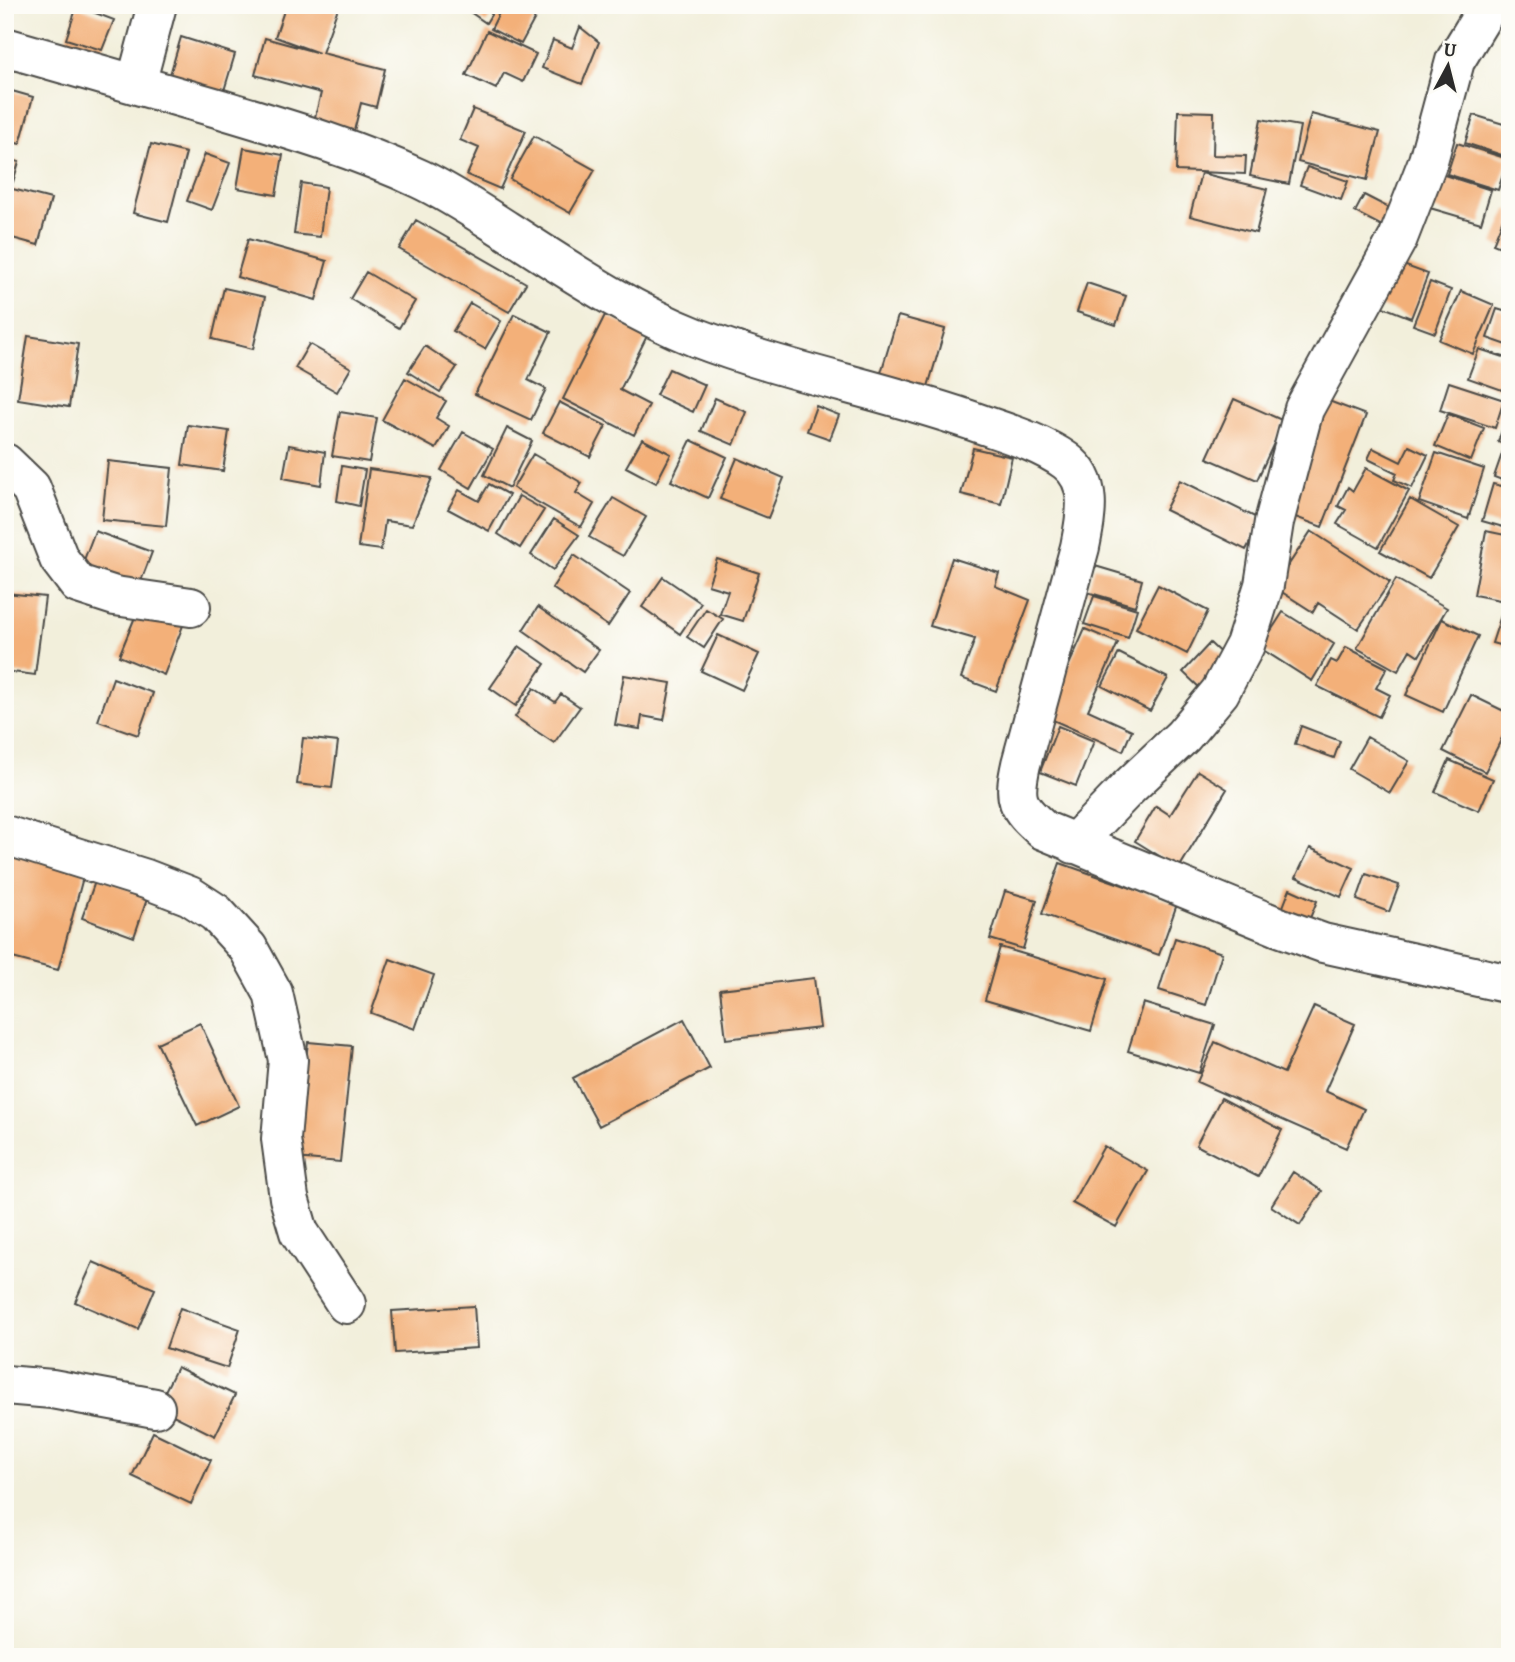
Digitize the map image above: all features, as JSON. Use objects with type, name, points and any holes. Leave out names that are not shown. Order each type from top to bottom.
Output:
[{"type":"street","points":[[136,84],[157,5]]},
{"type":"street","points":[[1074,844],[1183,736],[1220,692],[1245,645],[1264,585],[1274,522],[1304,410],[1398,238],[1428,161],[1455,61],[1489,5]]},
{"type":"street","points":[[5,47],[322,139],[422,180],[660,323],[758,359],[953,413],[1038,445],[1065,461],[1076,470],[1087,495],[1086,516],[1016,788],[1022,811],[1043,830],[1074,844],[1323,943],[1510,984]]},
{"type":"street","points":[[5,463],[31,488],[59,559],[78,584],[115,596],[191,607]]},
{"type":"street","points":[[5,835],[146,879],[190,897],[216,914],[248,948],[273,993],[288,1060],[281,1139],[289,1198],[299,1231],[346,1304]]},
{"type":"street","points":[[5,1385],[52,1389],[155,1408]]},
{"type":"building","points":[[286,5],[339,5],[322,53],[385,69],[376,107],[361,103],[354,131],[314,121],[321,93],[255,75],[265,38],[319,53],[275,37]]},
{"type":"building","points":[[460,5],[497,5],[486,23]]},
{"type":"building","points":[[503,5],[542,5],[521,44],[491,29]]},
{"type":"building","points":[[77,6],[114,20],[102,50],[66,39]]},
{"type":"building","points":[[580,27],[599,42],[582,84],[542,68],[553,40],[572,48]]},
{"type":"building","points":[[487,31],[536,54],[523,82],[504,73],[496,89],[466,75]]},
{"type":"building","points":[[181,37],[235,54],[223,94],[169,78]]},
{"type":"building","points":[[5,89],[33,97],[20,144],[5,140]]},
{"type":"building","points":[[473,109],[526,131],[500,189],[467,175],[479,148],[460,140]]},
{"type":"building","points":[[1178,111],[1214,112],[1213,155],[1246,156],[1245,174],[1176,171]]},
{"type":"building","points":[[1311,114],[1380,132],[1367,180],[1298,162]]},
{"type":"building","points":[[1474,115],[1510,126],[1508,157],[1465,143]]},
{"type":"building","points":[[1261,119],[1300,126],[1289,184],[1250,176]]},
{"type":"building","points":[[534,136],[595,170],[570,213],[510,179]]},
{"type":"building","points":[[1457,143],[1508,159],[1498,190],[1447,174]]},
{"type":"building","points":[[151,144],[186,153],[168,222],[133,213]]},
{"type":"building","points":[[244,148],[283,155],[276,195],[237,188]]},
{"type":"building","points":[[205,154],[230,163],[212,210],[187,201]]},
{"type":"building","points":[[5,158],[19,162],[13,182],[5,180]]},
{"type":"building","points":[[1307,167],[1348,181],[1341,200],[1300,185]]},
{"type":"building","points":[[1201,173],[1267,189],[1256,233],[1190,216]]},
{"type":"building","points":[[1441,174],[1491,190],[1481,223],[1430,208]]},
{"type":"building","points":[[301,183],[326,187],[320,237],[294,234]]},
{"type":"building","points":[[5,187],[51,199],[38,245],[5,236]]},
{"type":"building","points":[[1364,195],[1395,211],[1386,228],[1355,212]]},
{"type":"building","points":[[1507,209],[1510,210],[1510,251],[1493,244]]},
{"type":"building","points":[[416,220],[526,283],[509,312],[399,249]]},
{"type":"building","points":[[248,239],[327,261],[316,300],[237,277]]},
{"type":"building","points":[[1395,262],[1428,274],[1411,318],[1378,305]]},
{"type":"building","points":[[366,272],[415,301],[399,328],[350,299]]},
{"type":"building","points":[[1430,282],[1451,290],[1435,333],[1413,325]]},
{"type":"building","points":[[1087,283],[1126,296],[1116,325],[1077,312]]},
{"type":"building","points":[[224,288],[265,297],[253,349],[212,339]]},
{"type":"building","points":[[1461,291],[1494,305],[1473,354],[1439,340]]},
{"type":"building","points":[[470,303],[501,321],[485,349],[453,331]]},
{"type":"building","points":[[1497,309],[1510,313],[1510,346],[1487,338]]},
{"type":"building","points":[[514,314],[551,332],[528,380],[546,389],[531,420],[475,394]]},
{"type":"building","points":[[605,315],[647,336],[620,390],[649,405],[634,435],[563,399]]},
{"type":"building","points":[[898,316],[945,329],[927,390],[880,376]]},
{"type":"building","points":[[28,336],[78,344],[69,407],[18,399]]},
{"type":"building","points":[[309,344],[351,368],[337,392],[295,368]]},
{"type":"building","points":[[425,346],[457,367],[440,392],[408,372]]},
{"type":"building","points":[[1479,349],[1510,359],[1510,377],[1505,391],[1468,378]]},
{"type":"building","points":[[669,369],[705,385],[693,412],[656,395]]},
{"type":"building","points":[[405,378],[446,401],[436,418],[449,426],[436,449],[382,420]]},
{"type":"building","points":[[1449,382],[1504,400],[1495,428],[1440,410]]},
{"type":"building","points":[[715,398],[747,412],[734,445],[701,431]]},
{"type":"building","points":[[1234,399],[1284,421],[1257,480],[1207,458]]},
{"type":"building","points":[[1326,400],[1366,415],[1322,527],[1282,512]]},
{"type":"building","points":[[559,402],[606,426],[590,457],[543,433]]},
{"type":"building","points":[[816,406],[839,415],[830,439],[807,431]]},
{"type":"building","points":[[1510,409],[1510,446],[1498,442]]},
{"type":"building","points":[[340,412],[377,418],[369,462],[332,456]]},
{"type":"building","points":[[1448,414],[1484,428],[1471,461],[1435,446]]},
{"type":"building","points":[[188,425],[229,431],[223,471],[182,465]]},
{"type":"building","points":[[507,428],[532,441],[509,488],[484,475]]},
{"type":"building","points":[[463,432],[493,449],[471,488],[441,470]]},
{"type":"building","points":[[642,439],[671,454],[656,483],[626,467]]},
{"type":"building","points":[[691,440],[727,457],[708,498],[671,481]]},
{"type":"building","points":[[289,445],[325,452],[321,485],[283,478]]},
{"type":"building","points":[[1409,446],[1428,455],[1412,488],[1394,480],[1397,473],[1368,459],[1373,448],[1401,462]]},
{"type":"building","points":[[973,448],[1012,457],[1001,504],[961,494]]},
{"type":"building","points":[[1503,451],[1510,453],[1510,483],[1494,477]]},
{"type":"building","points":[[1436,453],[1484,469],[1468,519],[1419,502]]},
{"type":"building","points":[[533,454],[582,483],[576,493],[594,504],[581,527],[513,488]]},
{"type":"building","points":[[737,458],[784,478],[768,518],[720,499]]},
{"type":"building","points":[[108,461],[172,468],[166,526],[102,520]]},
{"type":"building","points":[[342,466],[365,470],[359,506],[337,501]]},
{"type":"building","points":[[1366,468],[1409,491],[1378,547],[1337,524],[1346,510],[1338,506],[1348,487],[1353,491]]},
{"type":"building","points":[[369,469],[432,478],[412,525],[385,521],[381,550],[358,547]]},
{"type":"building","points":[[1180,480],[1261,520],[1246,550],[1165,510]]},
{"type":"building","points":[[489,484],[509,495],[489,531],[448,509],[459,490],[479,501]]},
{"type":"building","points":[[1493,484],[1510,488],[1510,529],[1482,521]]},
{"type":"building","points":[[519,496],[544,510],[520,548],[498,534]]},
{"type":"building","points":[[613,498],[646,517],[623,556],[589,537]]},
{"type":"building","points":[[1410,499],[1459,527],[1429,578],[1380,551]]},
{"type":"building","points":[[554,519],[579,535],[553,570],[531,555]]},
{"type":"building","points":[[95,531],[152,552],[138,589],[81,568]]},
{"type":"building","points":[[1311,531],[1390,582],[1358,629],[1318,603],[1313,612],[1274,587]]},
{"type":"building","points":[[1486,531],[1510,536],[1510,602],[1474,595]]},
{"type":"building","points":[[574,555],[630,593],[608,626],[552,588]]},
{"type":"building","points":[[952,558],[999,573],[995,586],[1030,600],[996,691],[961,678],[975,639],[930,626]]},
{"type":"building","points":[[717,559],[759,573],[743,621],[720,614],[728,591],[708,585]]},
{"type":"building","points":[[1095,566],[1142,580],[1135,606],[1087,592]]},
{"type":"building","points":[[663,577],[701,603],[680,634],[642,607]]},
{"type":"building","points":[[1396,579],[1447,608],[1419,656],[1410,650],[1398,671],[1357,648]]},
{"type":"building","points":[[1158,585],[1208,611],[1187,654],[1136,628]]},
{"type":"building","points":[[5,593],[45,597],[35,675],[5,671]]},
{"type":"building","points":[[1094,596],[1137,609],[1128,638],[1084,624]]},
{"type":"building","points":[[1505,603],[1510,604],[1510,648],[1492,643]]},
{"type":"building","points":[[140,605],[187,615],[164,675],[119,656]]},
{"type":"building","points":[[538,607],[599,650],[583,672],[523,630]]},
{"type":"building","points":[[706,609],[723,619],[704,648],[687,637]]},
{"type":"building","points":[[1283,612],[1334,644],[1312,681],[1260,648]]},
{"type":"building","points":[[1442,619],[1478,636],[1443,712],[1406,695]]},
{"type":"building","points":[[1085,629],[1118,643],[1088,710],[1132,730],[1123,751],[1046,717]]},
{"type":"building","points":[[718,635],[759,654],[742,690],[701,671]]},
{"type":"building","points":[[1210,643],[1230,662],[1202,690],[1183,672]]},
{"type":"building","points":[[519,646],[545,664],[516,706],[490,688]]},
{"type":"building","points":[[1346,647],[1387,668],[1376,688],[1390,695],[1379,717],[1317,686],[1331,660],[1337,663]]},
{"type":"building","points":[[1119,653],[1168,678],[1150,711],[1102,686]]},
{"type":"building","points":[[624,675],[671,683],[664,720],[642,716],[640,729],[615,725]]},
{"type":"building","points":[[113,678],[153,693],[138,735],[98,721]]},
{"type":"building","points":[[534,688],[555,702],[561,694],[580,707],[554,743],[515,717]]},
{"type":"building","points":[[1471,695],[1510,714],[1510,722],[1485,772],[1443,751]]},
{"type":"building","points":[[1058,726],[1094,741],[1076,786],[1040,772]]},
{"type":"building","points":[[1301,726],[1340,741],[1334,758],[1295,744]]},
{"type":"building","points":[[1367,737],[1409,761],[1390,793],[1349,769]]},
{"type":"building","points":[[303,738],[338,742],[332,788],[297,784]]},
{"type":"building","points":[[1449,760],[1493,779],[1479,811],[1435,792]]},
{"type":"building","points":[[1198,771],[1227,789],[1179,868],[1135,841],[1156,806],[1170,815]]},
{"type":"building","points":[[1310,848],[1354,868],[1341,897],[1296,877]]},
{"type":"building","points":[[5,849],[85,870],[58,970],[5,956]]},
{"type":"building","points":[[1060,863],[1177,904],[1159,955],[1042,914]]},
{"type":"building","points":[[1366,874],[1399,885],[1389,912],[1357,900]]},
{"type":"building","points":[[97,876],[148,896],[134,937],[82,918]]},
{"type":"building","points":[[1290,889],[1317,901],[1308,923],[1281,912]]},
{"type":"building","points":[[1005,891],[1037,900],[1023,949],[990,939]]},
{"type":"building","points":[[1175,938],[1222,953],[1206,1005],[1159,990]]},
{"type":"building","points":[[1000,947],[1107,979],[1091,1031],[985,1000]]},
{"type":"building","points":[[390,959],[434,975],[415,1029],[371,1013]]},
{"type":"building","points":[[814,978],[820,1028],[726,1039],[720,989]]},
{"type":"building","points":[[1143,1003],[1215,1025],[1199,1073],[1128,1051]]},
{"type":"building","points":[[1314,1006],[1355,1024],[1325,1091],[1364,1109],[1346,1148],[1197,1082],[1215,1042],[1284,1073]]},
{"type":"building","points":[[684,1019],[710,1068],[599,1126],[573,1078]]},
{"type":"building","points":[[200,1023],[239,1106],[197,1126],[157,1043]]},
{"type":"building","points":[[308,1042],[352,1046],[340,1162],[295,1158]]},
{"type":"building","points":[[1221,1098],[1282,1130],[1258,1177],[1196,1145]]},
{"type":"building","points":[[1104,1146],[1148,1171],[1116,1227],[1072,1203]]},
{"type":"building","points":[[1293,1172],[1322,1191],[1300,1225],[1271,1206]]},
{"type":"building","points":[[93,1262],[155,1289],[138,1329],[75,1302]]},
{"type":"building","points":[[474,1306],[477,1348],[395,1353],[392,1311]]},
{"type":"building","points":[[180,1308],[240,1329],[227,1368],[166,1348]]},
{"type":"building","points":[[177,1367],[235,1395],[215,1436],[157,1407]]},
{"type":"building","points":[[153,1432],[211,1460],[191,1504],[132,1476]]}]
